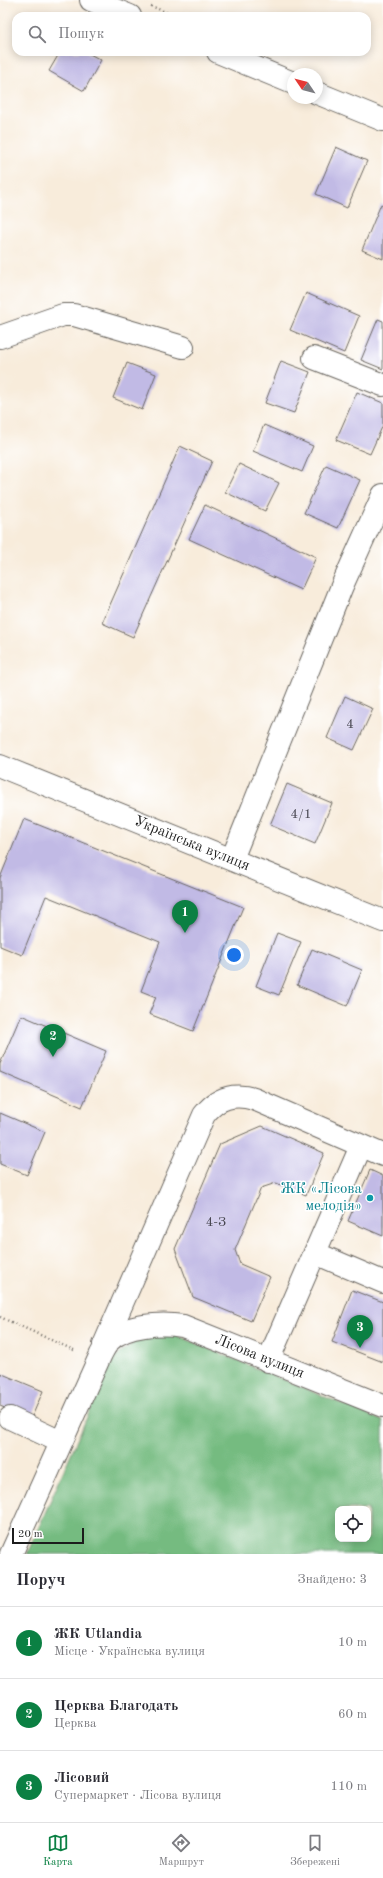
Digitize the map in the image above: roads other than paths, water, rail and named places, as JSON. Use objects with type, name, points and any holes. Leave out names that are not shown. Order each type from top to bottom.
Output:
[{"type":"street","points":[[91,0],[120,12]]},
{"type":"street","points":[[228,56],[287,81]]},
{"type":"street","points":[[323,95],[383,120]]},
{"type":"street","points":[[0,337],[63,315],[74,315],[183,347]]},
{"type":"street","points":[[314,358],[383,385]]},
{"type":"street","points":[[232,859],[337,598],[383,495]]},
{"type":"street","name":"Українська вулиця","points":[[0,766],[383,921]]},
{"type":"street","points":[[11,1554],[61,1442],[90,1354],[204,1115],[215,1103],[228,1097],[236,1096],[254,1099],[383,1155]]},
{"type":"street","points":[[268,1361],[361,1146]]},
{"type":"street","points":[[315,1253],[383,1282]]},
{"type":"street","name":"Лісова вулиця","points":[[90,1354],[110,1340],[134,1328],[166,1323],[183,1326],[383,1406]]},
{"type":"street","points":[[10,1418],[61,1442]]},
{"type":"place","name":"ЖК Utlandia","points":[[185,933]]},
{"type":"place","name":"Церква Благодать","points":[[53,1057]]},
{"type":"place","name":"ЖК «Лісова мелодія»","points":[[370,1198]]},
{"type":"place","name":"Лісовий","points":[[360,1348]]}]
